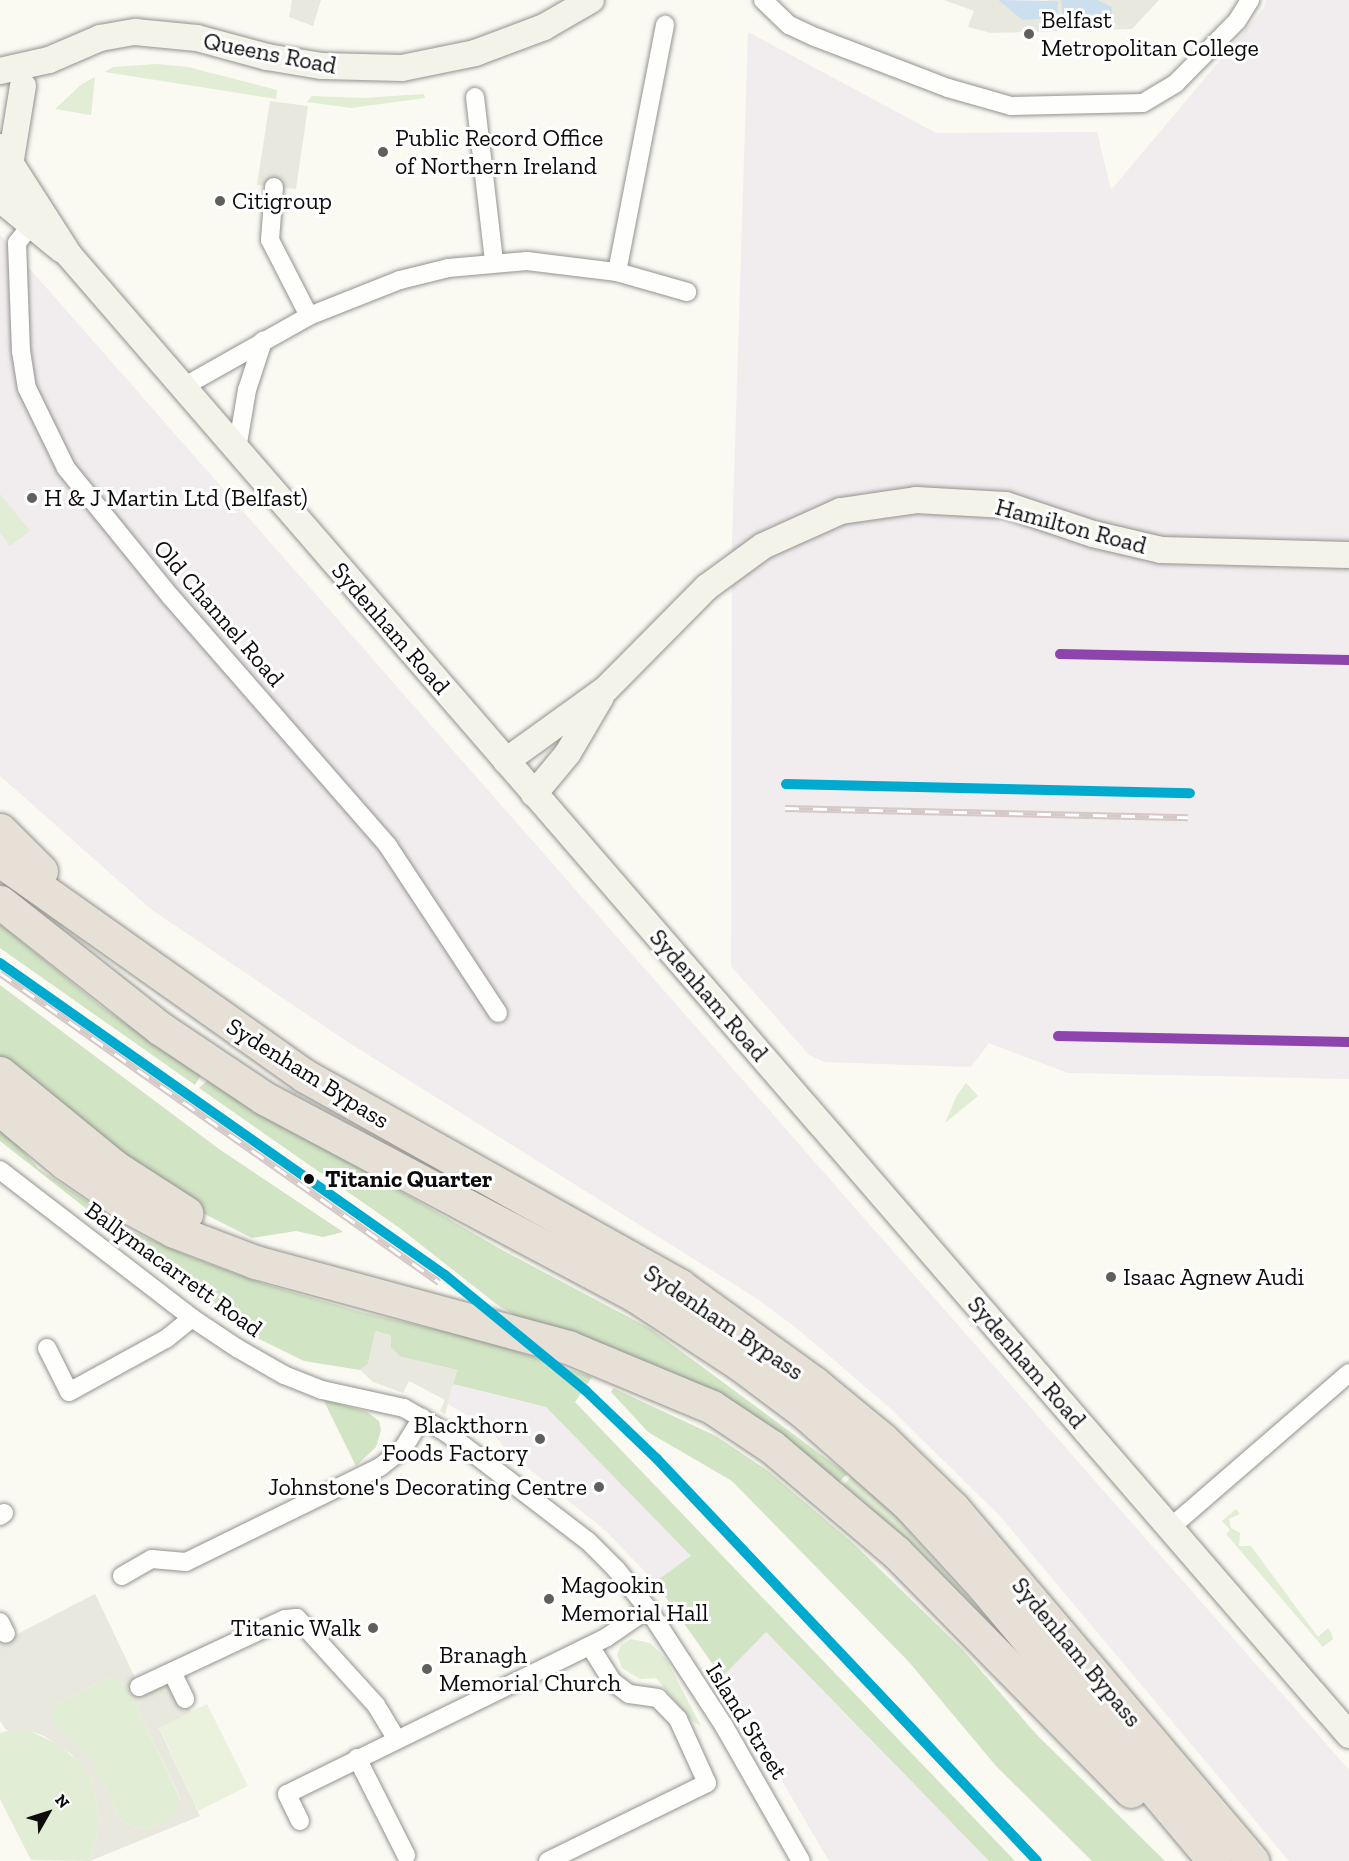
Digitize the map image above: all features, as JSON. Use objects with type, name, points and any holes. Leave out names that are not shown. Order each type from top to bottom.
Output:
[{"type":"highway","points":[[0,830],[84,918]]},
{"type":"highway","points":[[0,860],[84,918]]},
{"type":"highway","points":[[0,902],[161,1029],[264,1098],[520,1238],[636,1296],[740,1364],[804,1412],[909,1505],[1057,1671],[1214,1861]]},
{"type":"highway","name":"Sydenham Bypass","points":[[84,918],[305,1076],[680,1286],[822,1390],[882,1439],[953,1508],[1252,1861]]},
{"type":"highway","points":[[0,1073],[148,1191],[210,1227],[317,1277]]},
{"type":"highway","points":[[0,1109],[65,1163],[129,1207],[174,1231],[255,1262],[568,1347],[658,1381],[712,1407],[834,1496],[946,1601],[1130,1790],[1182,1821]]},
{"type":"street","name":"Queens Road","points":[[0,71],[49,60],[100,38],[144,32],[197,38],[267,57],[322,66],[402,68],[475,53],[544,27],[591,0]]},
{"type":"street","points":[[763,0],[789,25],[815,37],[948,88],[1011,106],[1143,103],[1176,82],[1237,21],[1250,0]]},
{"type":"street","points":[[617,272],[665,25]]},
{"type":"street","name":"Queens Road","points":[[0,102],[23,86],[49,60]]},
{"type":"street","points":[[4,161],[23,86]]},
{"type":"street","points":[[474,97],[494,262]]},
{"type":"street","name":"Sydenham Road","points":[[4,161],[37,224]]},
{"type":"street","points":[[274,187],[270,240],[309,316]]},
{"type":"street","name":"Sydenham Road","points":[[0,199],[37,224],[69,255],[1349,1735]]},
{"type":"street","name":"Old Channel Road","points":[[37,224],[17,243],[21,351],[31,397],[66,468],[171,597],[388,846],[498,1013]]},
{"type":"street","points":[[183,387],[309,316],[400,280],[448,268],[494,262],[527,261],[617,272],[687,292]]},
{"type":"street","points":[[237,449],[252,371],[263,341]]},
{"type":"street","name":"Hamilton Road","points":[[506,761],[606,689],[707,587],[763,546],[841,511],[916,500],[1006,505],[1093,534],[1161,550],[1349,555]]},
{"type":"street","name":"Hamilton Road","points":[[534,794],[568,753],[606,689]]},
{"type":"street","name":"Ballymacarrett Road","points":[[0,1170],[192,1318],[284,1374],[322,1390],[371,1397],[404,1408],[447,1433],[588,1541],[616,1569],[648,1609]]},
{"type":"street","points":[[47,1348],[69,1392],[166,1339],[192,1318]]},
{"type":"street","points":[[1170,1528],[1349,1373]]},
{"type":"street","points":[[122,1576],[152,1559],[186,1562],[380,1467],[402,1450],[422,1418]]},
{"type":"street","points":[[300,1821],[287,1794],[396,1738],[590,1646],[648,1609]]},
{"type":"street","name":"Island Street","points":[[648,1609],[724,1726],[801,1861]]},
{"type":"street","points":[[139,1687],[285,1619],[297,1618],[376,1705],[396,1738]]},
{"type":"street","points":[[548,1861],[706,1783],[678,1719],[658,1698],[630,1694],[612,1681],[590,1646]]},
{"type":"street","points":[[172,1672],[185,1699]]},
{"type":"street","points":[[357,1758],[406,1855]]},
{"type":"shaded area","points":[[292,0],[321,0],[313,26],[289,17]]},
{"type":"shaded area","points":[[944,0],[998,0],[1022,20],[1049,0],[1061,0],[1062,18],[1112,17],[1097,0],[1159,0],[1132,29],[991,33],[968,27],[974,11]]},
{"type":"shaded area","points":[[1266,0],[1349,0],[1349,1079],[1068,1073],[989,1043],[971,1067],[824,1062],[809,1055],[731,966],[732,542],[748,32],[936,133],[1097,132],[1111,190],[1264,8]]},
{"type":"shaded area","points":[[270,101],[308,106],[296,189],[257,185]]},
{"type":"shaded area","points":[[0,235],[1349,1770],[1349,1861],[1289,1861],[999,1515],[891,1409],[799,1330],[756,1298],[351,1044],[152,910],[0,776]]},
{"type":"shaded area","points":[[375,1331],[391,1335],[391,1348],[401,1357],[457,1370],[445,1414],[440,1411],[445,1400],[409,1381],[403,1393],[373,1382],[360,1370],[368,1364]]},
{"type":"shaded area","points":[[453,1384],[546,1407],[989,1861],[829,1861],[721,1677],[655,1582],[606,1531],[508,1452],[489,1428],[448,1404]]},
{"type":"shaded area","points":[[95,1594],[139,1686],[172,1672],[191,1712],[159,1728],[200,1816],[90,1861],[100,1823],[92,1780],[71,1754],[44,1736],[30,1731],[6,1730],[0,1721],[0,1643]],"holes":[[[113,1676],[128,1688],[181,1800],[173,1818],[147,1829],[132,1827],[120,1819],[91,1759],[52,1722],[52,1709],[57,1703]]]},
{"type":"green space","points":[[157,64],[188,67],[277,90],[276,99],[105,72],[113,67]]},
{"type":"green space","points":[[95,77],[91,115],[55,109],[82,84]]},
{"type":"green space","points":[[424,94],[425,98],[351,108],[307,102],[312,96],[363,98]]},
{"type":"green space","points":[[0,494],[30,531],[10,546],[0,532]]},
{"type":"green space","points":[[0,924],[102,1007],[201,1075],[195,1085],[0,948]]},
{"type":"green space","points":[[0,985],[219,1149],[343,1232],[323,1237],[296,1231],[252,1238],[191,1207],[104,1142],[0,1056]]},
{"type":"green space","points":[[208,1080],[504,1251],[651,1329],[847,1474],[839,1482],[710,1394],[657,1366],[520,1318],[499,1306],[401,1229],[199,1088]]},
{"type":"green space","points":[[966,1083],[978,1096],[945,1123],[957,1095]]},
{"type":"green space","points":[[0,1125],[38,1168],[131,1231],[193,1258],[261,1283],[361,1312],[486,1341],[592,1377],[575,1402],[1015,1861],[989,1861],[766,1632],[722,1677],[655,1582],[691,1556],[546,1407],[453,1384],[457,1370],[401,1357],[391,1348],[391,1336],[376,1331],[368,1364],[360,1370],[304,1361],[241,1330],[0,1141]]},
{"type":"green space","points":[[613,1388],[716,1436],[768,1471],[854,1544],[963,1650],[1036,1734],[1165,1861],[1092,1861],[996,1766],[909,1662],[732,1481],[648,1432],[611,1392]]},
{"type":"green space","points":[[323,1399],[367,1412],[379,1421],[381,1430],[376,1447],[356,1466]]},
{"type":"green space","points":[[851,1477],[889,1509],[1010,1644],[1008,1648],[843,1485]]},
{"type":"green space","points":[[1236,1509],[1240,1514],[1229,1519],[1231,1528],[1240,1533],[1239,1546],[1251,1546],[1318,1637],[1328,1628],[1333,1639],[1323,1647],[1226,1534],[1230,1530],[1222,1521]]},
{"type":"green space","points":[[631,1639],[650,1643],[666,1659],[701,1726],[690,1719],[656,1678],[640,1679],[622,1668],[617,1654],[621,1645]]},
{"type":"green space","points":[[113,1676],[128,1688],[181,1801],[173,1818],[147,1829],[132,1827],[120,1819],[91,1759],[52,1722],[52,1709],[57,1703]]},
{"type":"green space","points":[[207,1704],[248,1786],[198,1811],[159,1727]]},
{"type":"green space","points":[[14,1729],[30,1731],[59,1745],[83,1766],[92,1780],[100,1823],[90,1861],[31,1860],[0,1799],[0,1733]]},
{"type":"water","points":[[998,0],[1058,1],[1057,18],[1022,20]]},
{"type":"water","points":[[1061,0],[1097,0],[1112,7],[1112,17],[1062,18]]},
{"type":"railway","points":[[1060,654],[1349,660]]},
{"type":"railway","points":[[786,784],[1190,793]]},
{"type":"railway","points":[[785,808],[1188,817]]},
{"type":"railway","points":[[0,973],[439,1282]]},
{"type":"railway","points":[[1058,1036],[1349,1042]]},
{"type":"transit line","points":[[1060,654],[1349,660]]},
{"type":"transit line","points":[[786,784],[1190,793]]},
{"type":"transit line","points":[[0,963],[445,1275],[585,1390],[657,1459],[1037,1861]]},
{"type":"transit line","points":[[1058,1036],[1349,1042]]},
{"type":"place","name":"Belfast Metropolitan College","points":[[1029,34]]},
{"type":"place","name":"Public Record Office of Northern Ireland","points":[[383,152]]},
{"type":"place","name":"Citigroup","points":[[220,201]]},
{"type":"place","name":"H & J Martin Ltd (Belfast)","points":[[32,498]]},
{"type":"place","name":"Titanic Quarter","points":[[309,1179]]},
{"type":"place","name":"Isaac Agnew Audi","points":[[1111,1277]]},
{"type":"place","name":"Blackthorn Foods Factory","points":[[540,1439]]},
{"type":"place","name":"Johnstone's Decorating Centre","points":[[599,1487]]},
{"type":"place","name":"Magookin Memorial Hall","points":[[549,1599]]},
{"type":"place","name":"Titanic Walk","points":[[373,1628]]},
{"type":"place","name":"Branagh Memorial Church","points":[[427,1669]]}]
